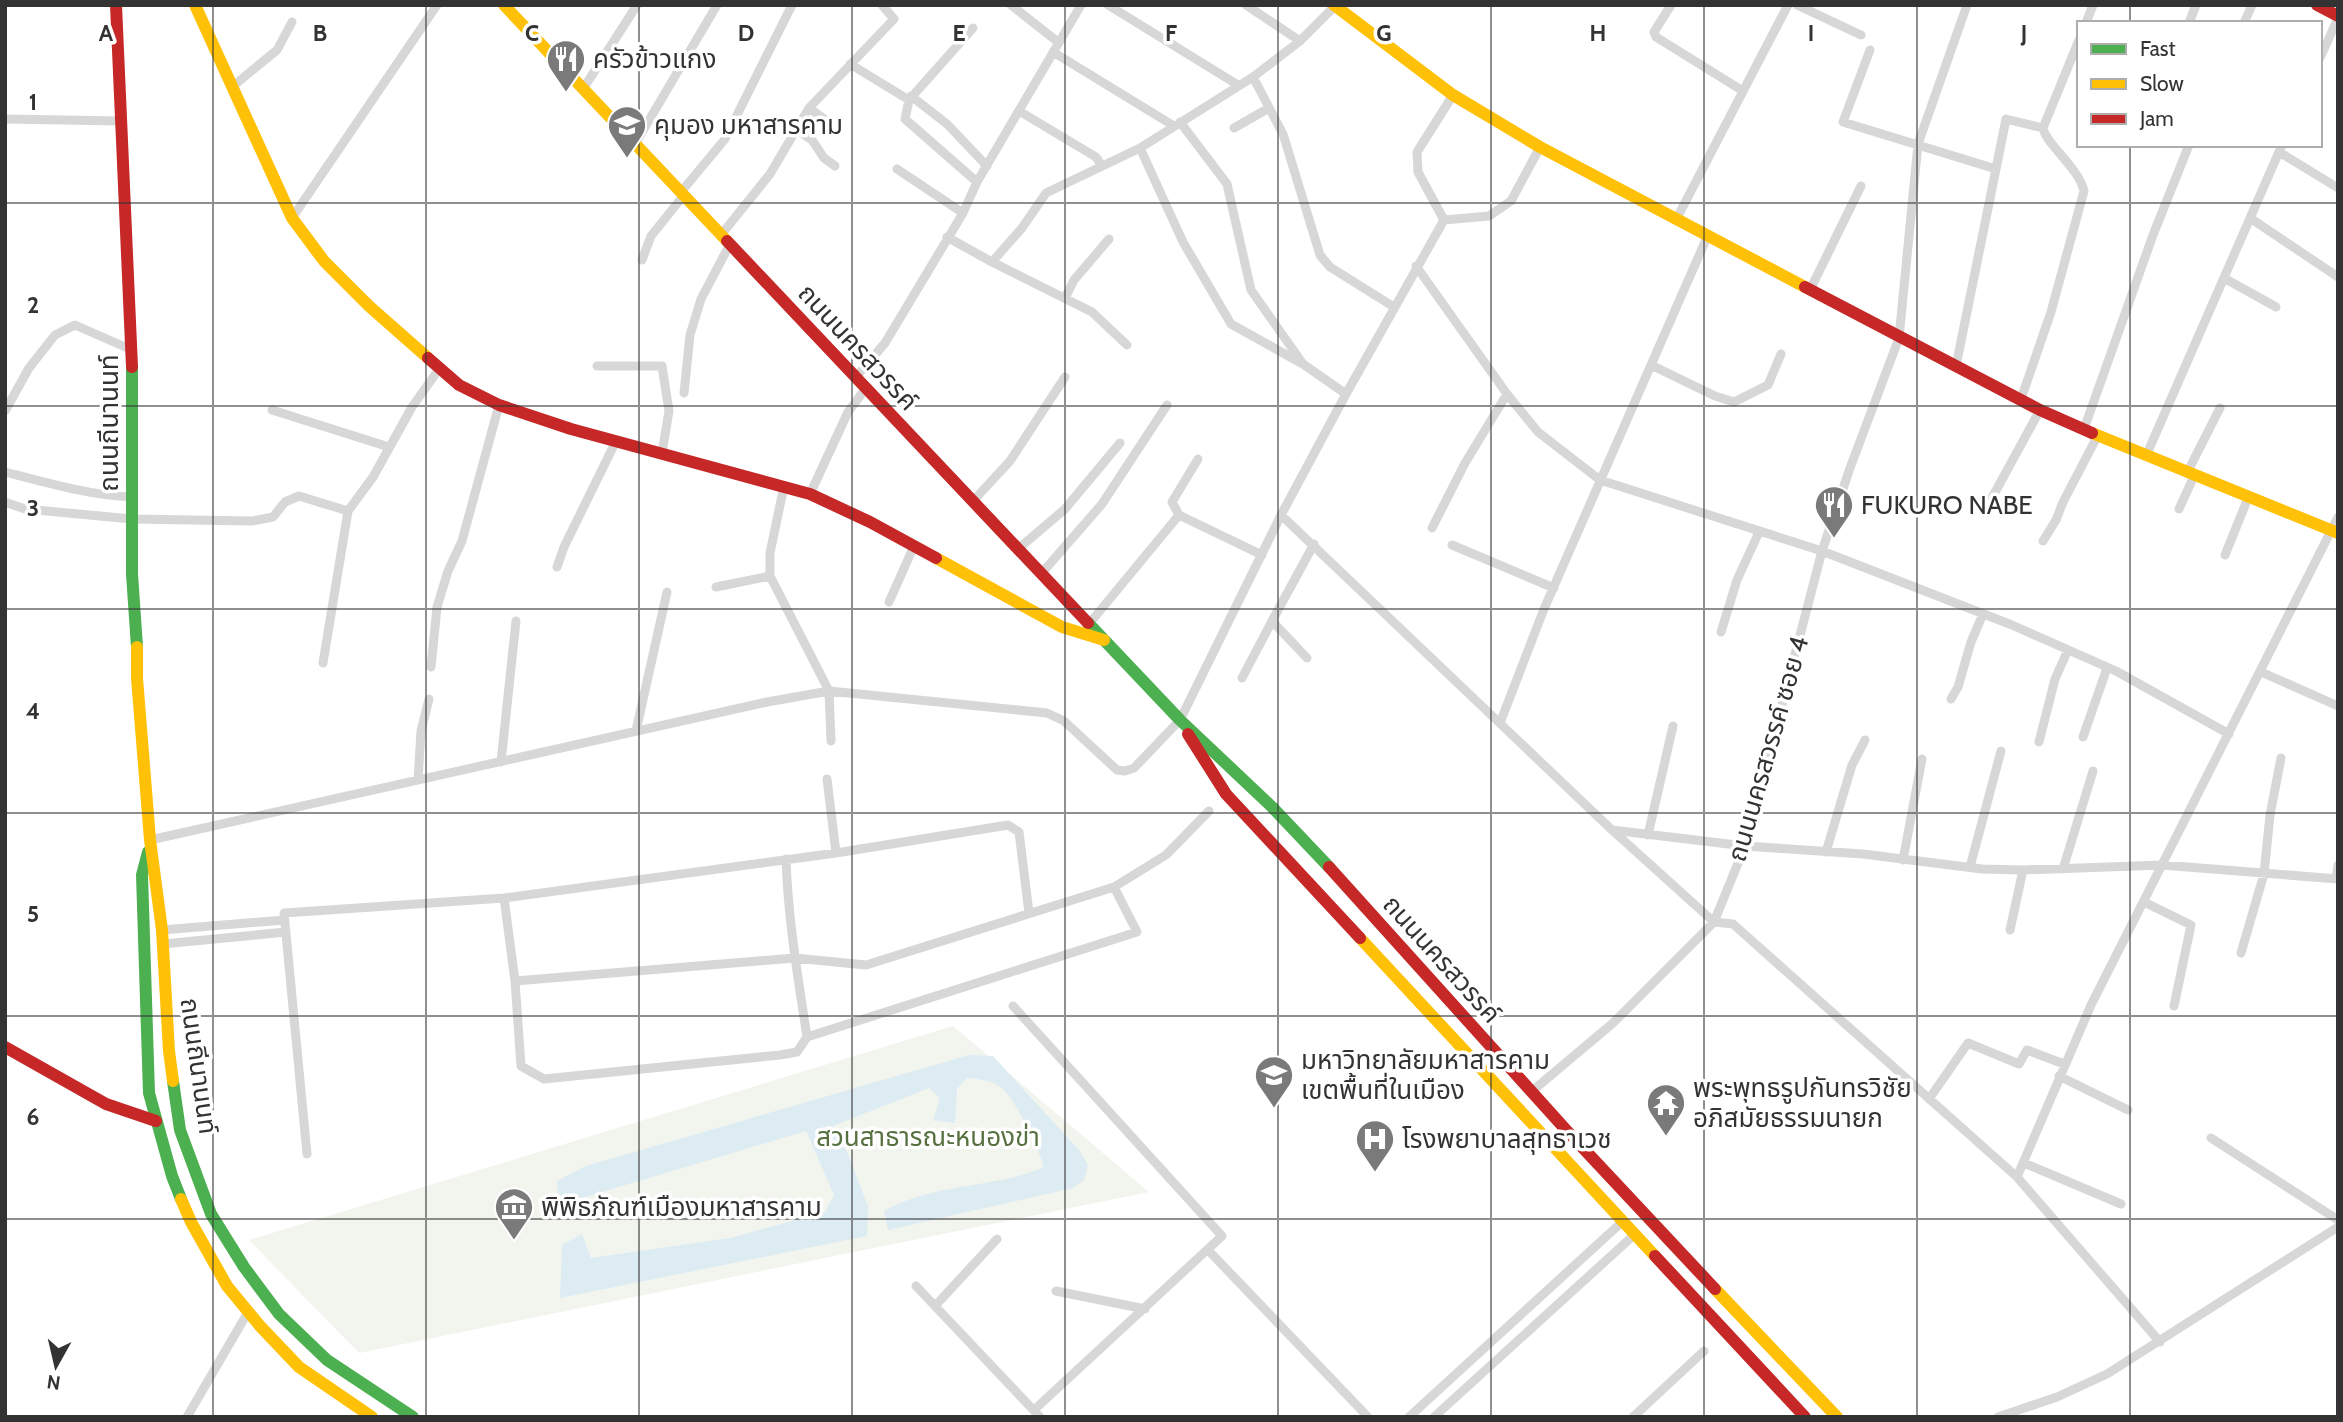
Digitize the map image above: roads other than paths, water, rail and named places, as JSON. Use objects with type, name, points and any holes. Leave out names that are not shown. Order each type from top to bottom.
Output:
[{"type":"main road","name":"ถนนถีนานนท์","points":[[116,5],[132,350],[132,574],[136,678],[150,840],[165,965],[169,1051],[180,1130],[211,1214],[244,1268],[279,1314],[327,1360],[413,1417]]},
{"type":"main road","points":[[195,5],[292,218],[321,258],[369,306],[459,385],[499,405],[571,429],[810,494],[914,546],[1062,627],[1104,640]]},
{"type":"main road","name":"ถนนนครสวรรค์","points":[[504,5],[1180,720],[1234,769],[1320,857],[1531,1092],[1837,1417]]},
{"type":"main road","points":[[2316,5],[2338,17]]},
{"type":"main road","points":[[1335,6],[1452,95],[1540,147],[1899,338],[2040,410],[2335,532]]},
{"type":"main road","name":"ถนนนครสวรรค์","points":[[1180,720],[1218,784],[1634,1235],[1806,1417]]},
{"type":"main road","points":[[1218,784],[1234,769]]},
{"type":"main road","name":"ถนนถีนานนท์","points":[[150,840],[142,875],[149,1093],[172,1176],[191,1222],[227,1286],[248,1312],[299,1367],[372,1417]]},
{"type":"main road","points":[[144,967],[165,965]]},
{"type":"main road","points":[[5,1047],[106,1104],[156,1121]]},
{"type":"main road","points":[[1806,1417],[1823,1402]]},
{"type":"street","points":[[292,218],[437,5]]},
{"type":"street","points":[[583,89],[637,5]]},
{"type":"street","points":[[635,144],[717,5]]},
{"type":"street","points":[[642,260],[647,243],[724,139],[792,5]]},
{"type":"street","points":[[684,393],[690,335],[701,299],[726,240],[770,174],[808,108],[894,19],[882,5]]},
{"type":"street","points":[[1011,5],[1056,47],[1177,124],[1227,184],[1251,290],[1303,364]]},
{"type":"street","points":[[856,377],[885,343],[963,213],[977,182],[1081,5]]},
{"type":"street","points":[[1108,5],[1238,85]]},
{"type":"street","points":[[1245,5],[1300,41]]},
{"type":"street","points":[[1671,5],[1654,32],[1656,37],[1743,91]]},
{"type":"street","points":[[1677,218],[1788,5]]},
{"type":"street","points":[[1797,5],[1861,35]]},
{"type":"street","name":"ถนนนครสวรรค์ ซอย 4","points":[[1531,1092],[1613,1023],[1714,922],[1745,846],[1822,551],[1899,338],[1918,144],[1968,5]]},
{"type":"street","points":[[2245,21],[2252,5]]},
{"type":"street","points":[[992,262],[1022,229],[1046,193],[1140,148],[1253,77],[1300,41],[1335,6]]},
{"type":"street","points":[[2322,53],[2338,17]]},
{"type":"street","points":[[232,87],[277,50],[292,22]]},
{"type":"street","points":[[972,28],[910,98],[905,119],[977,182]]},
{"type":"street","points":[[2021,399],[2052,312],[2084,191],[2078,176],[2060,151],[2046,138],[2043,128],[2077,45]]},
{"type":"street","points":[[1870,50],[1843,122],[1996,169]]},
{"type":"street","points":[[850,64],[910,98],[947,124],[987,166]]},
{"type":"street","points":[[1253,77],[1283,134],[1320,254],[1330,267],[1395,307]]},
{"type":"street","points":[[1444,220],[1418,172],[1417,152],[1452,95]]},
{"type":"street","points":[[808,108],[838,129]]},
{"type":"street","points":[[1234,128],[1269,108]]},
{"type":"street","points":[[1019,111],[1096,157],[1102,166]]},
{"type":"street","points":[[5,119],[122,121]]},
{"type":"street","points":[[1956,366],[2006,119],[2043,128]]},
{"type":"street","points":[[796,128],[812,140],[824,158],[835,166]]},
{"type":"street","points":[[1444,220],[1489,216],[1511,201],[1540,147]]},
{"type":"street","points":[[2084,429],[2188,147]]},
{"type":"street","points":[[1140,148],[1183,242],[1231,324],[1303,364],[1346,394]]},
{"type":"street","points":[[2146,456],[2281,149],[2338,188]]},
{"type":"street","points":[[897,169],[963,213]]},
{"type":"street","points":[[1810,290],[1861,186]]},
{"type":"street","points":[[2250,218],[2338,277]]},
{"type":"street","points":[[150,840],[767,702],[829,691],[1047,713],[1064,721],[1117,770],[1134,768],[1180,720],[1281,515],[1416,266],[1444,220]]},
{"type":"street","points":[[1500,723],[1600,480],[1708,235]]},
{"type":"street","points":[[947,237],[1092,312],[1127,345]]},
{"type":"street","points":[[1065,298],[1074,280],[1109,239]]},
{"type":"street","points":[[1416,266],[1507,394],[1538,432],[1600,480],[1822,551],[1983,614],[2107,668],[2229,734]]},
{"type":"street","points":[[2224,278],[2276,307]]},
{"type":"street","points":[[5,411],[29,368],[55,335],[75,325],[132,350]]},
{"type":"street","points":[[1651,365],[1715,396],[1734,402],[1768,385],[1781,354]]},
{"type":"street","points":[[597,366],[662,366],[669,411],[662,453]]},
{"type":"street","points":[[323,663],[348,511],[373,477],[412,407],[439,369]]},
{"type":"street","points":[[973,501],[1010,461],[1065,377]]},
{"type":"street","points":[[810,494],[848,412],[866,388]]},
{"type":"street","points":[[1432,528],[1465,463],[1507,394]]},
{"type":"street","points":[[431,667],[437,607],[448,571],[462,541],[499,405]]},
{"type":"street","points":[[1041,574],[1102,504],[1167,405]]},
{"type":"street","points":[[2179,509],[2220,408]]},
{"type":"street","points":[[1987,507],[2040,410]]},
{"type":"street","points":[[272,411],[389,447]]},
{"type":"street","points":[[2043,541],[2098,435]]},
{"type":"street","points":[[557,566],[616,441]]},
{"type":"street","points":[[1017,549],[1065,509],[1120,443]]},
{"type":"street","points":[[1198,459],[1172,502],[1179,515],[1262,555]]},
{"type":"street","points":[[5,472],[74,489],[132,497]]},
{"type":"street","points":[[784,486],[770,553],[770,576],[829,691],[831,741]]},
{"type":"street","points":[[5,502],[25,509],[132,519],[252,521],[273,517],[285,502],[299,496],[348,511]]},
{"type":"street","points":[[2225,555],[2248,498]]},
{"type":"street","points":[[1089,624],[1179,515]]},
{"type":"street","points":[[1281,515],[1612,830],[1714,922],[1733,925],[2017,1177],[2160,1342]]},
{"type":"street","points":[[2017,1177],[2091,1005],[2335,532],[2338,517]]},
{"type":"street","points":[[1721,632],[1737,580],[1759,532]]},
{"type":"street","points":[[1242,678],[1314,544]]},
{"type":"street","points":[[1452,545],[1554,588]]},
{"type":"street","points":[[889,602],[914,546]]},
{"type":"street","points":[[716,587],[770,576]]},
{"type":"street","points":[[636,731],[667,592]]},
{"type":"street","points":[[1951,699],[1958,687],[1971,642],[1983,614]]},
{"type":"street","points":[[501,762],[516,621]]},
{"type":"street","points":[[1272,621],[1307,658]]},
{"type":"street","points":[[2039,742],[2055,680],[2068,650]]},
{"type":"street","points":[[2083,737],[2107,668]]},
{"type":"street","points":[[2261,673],[2338,706]]},
{"type":"street","points":[[418,780],[421,731],[429,699]]},
{"type":"street","points":[[1648,835],[1673,726]]},
{"type":"street","points":[[1826,852],[1852,765],[1865,740]]},
{"type":"street","points":[[1969,867],[2001,751]]},
{"type":"street","points":[[2241,953],[2264,874],[2270,815],[2281,758]]},
{"type":"street","points":[[1903,860],[1922,759]]},
{"type":"street","points":[[2063,869],[2093,771]]},
{"type":"street","points":[[827,779],[836,853]]},
{"type":"street","points":[[515,981],[795,958],[866,965],[1114,887],[1166,855],[1209,811]]},
{"type":"street","points":[[307,1154],[285,913],[505,898],[836,853],[1008,825],[1019,832],[1028,913]]},
{"type":"street","points":[[1612,830],[1745,846],[1863,854],[1969,867],[2023,870],[2162,865],[2337,879],[2338,865]]},
{"type":"street","points":[[786,859],[795,958],[807,1037]]},
{"type":"street","points":[[2010,930],[2023,870]]},
{"type":"street","points":[[505,898],[521,1066],[544,1079],[797,1052],[807,1037],[1137,932],[1114,887]]},
{"type":"street","points":[[2144,902],[2191,925],[2174,1006]]},
{"type":"street","points":[[162,937],[285,920]]},
{"type":"street","points":[[162,937],[286,932]]},
{"type":"street","points":[[916,1286],[1037,1414],[1222,1236],[1013,1006]]},
{"type":"street","points":[[1929,1099],[1968,1043],[2019,1064],[2027,1050],[2064,1064]]},
{"type":"street","points":[[2059,1076],[2128,1110]]},
{"type":"street","points":[[2211,1138],[2338,1220]]},
{"type":"street","points":[[2024,1163],[2121,1204]]},
{"type":"street","points":[[1409,1417],[1622,1222]]},
{"type":"street","points":[[1998,1417],[2057,1397],[2107,1374],[2338,1227]]},
{"type":"street","points":[[1434,1417],[1634,1235]]},
{"type":"street","points":[[935,1306],[997,1239]]},
{"type":"street","points":[[1208,1250],[1368,1417]]},
{"type":"street","points":[[1056,1291],[1145,1309]]},
{"type":"street","points":[[1533,1303],[1545,1316]]},
{"type":"street","points":[[187,1417],[248,1312]]},
{"type":"street","points":[[1488,1344],[1501,1356]]},
{"type":"street","points":[[1633,1417],[1704,1351]]},
{"type":"street","points":[[1448,1381],[1460,1393]]},
{"type":"place","name":"ครัวข้าวแกง","points":[[566,93]]},
{"type":"place","name":"คุมอง มหาสารคาม","points":[[627,159]]},
{"type":"place","name":"FUKURO NABE","points":[[1834,539]]},
{"type":"place","name":"มหาวิทยาลัยมหาสารคาม เขตพื้นที่ในเมือง","points":[[1274,1109]]},
{"type":"place","name":"พระพุทธรูปกันทรวิชัย อภิสมัยธรรมนายก","points":[[1666,1137]]},
{"type":"place","name":"โรงพยาบาลสุทธาเวช","points":[[1375,1173]]},
{"type":"place","name":"พิพิธภัณฑ์เมืองมหาสารคาม","points":[[514,1241]]},
{"type":"park label","name":"สวนสาธารณะหนองข่า","points":[[928,1137]]}]
